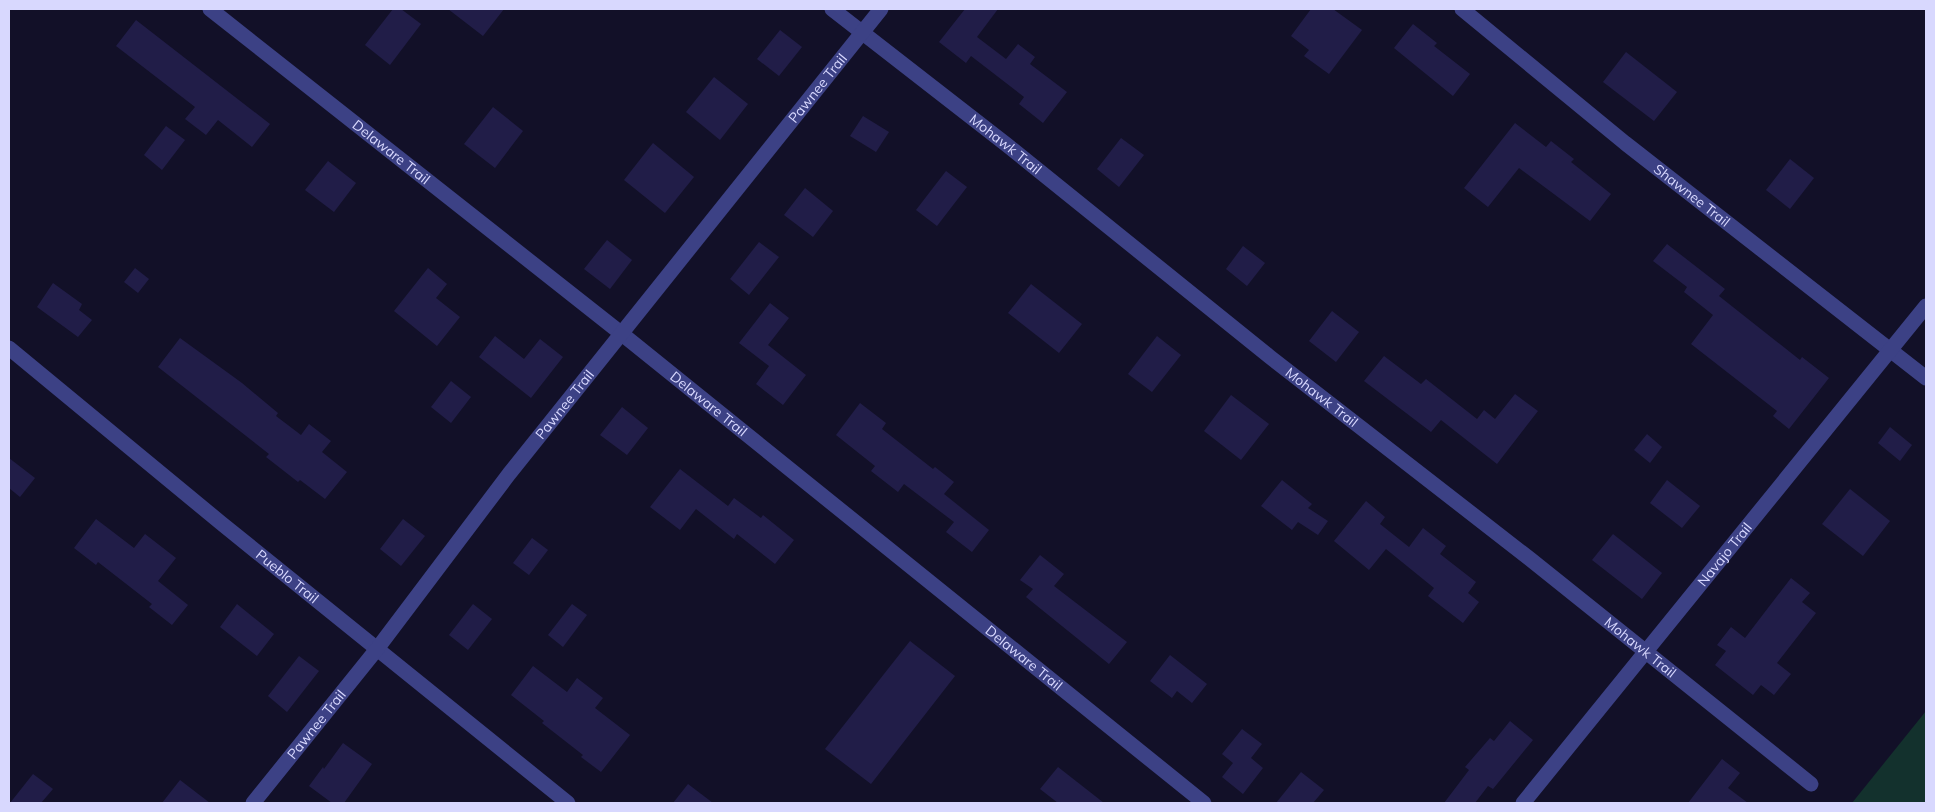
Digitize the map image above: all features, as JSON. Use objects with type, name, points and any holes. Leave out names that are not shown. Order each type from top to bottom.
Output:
[{"type":"street","name":"Delaware Trail","points":[[210,9],[622,334],[1204,803]]},
{"type":"street","name":"Mohawk Trail","points":[[832,9],[1530,559],[1811,784]]},
{"type":"street","name":"Pawnee Trail","points":[[253,803],[377,649],[509,474],[881,9]]},
{"type":"street","name":"Shawnee Trail","points":[[1462,9],[1625,143],[1926,378]]},
{"type":"street","name":"Navajo Trail","points":[[1523,803],[1926,306]]},
{"type":"street","name":"Pueblo Trail","points":[[9,348],[568,803]]},
{"type":"green space","points":[[1926,711],[1926,803],[1852,803]]},
{"type":"building","points":[[393,9],[401,9],[421,24],[390,65],[365,45]]},
{"type":"building","points":[[448,9],[504,9],[483,36]]},
{"type":"building","points":[[965,9],[998,9],[977,37],[1006,59],[1018,44],[1035,57],[1030,64],[1067,92],[1043,123],[1019,104],[1024,97],[971,56],[966,63],[939,42]]},
{"type":"building","points":[[1311,9],[1333,9],[1362,30],[1329,74],[1304,56],[1309,50],[1291,36]]},
{"type":"building","points":[[136,20],[270,124],[252,147],[218,120],[206,135],[185,119],[195,107],[116,46]]},
{"type":"building","points":[[1413,24],[1437,43],[1434,46],[1470,74],[1453,96],[1394,48]]},
{"type":"building","points":[[780,30],[802,47],[779,76],[757,59]]},
{"type":"building","points":[[1626,52],[1677,92],[1654,121],[1603,82]]},
{"type":"building","points":[[714,77],[748,104],[720,140],[686,112]]},
{"type":"building","points":[[493,107],[523,131],[495,168],[464,144]]},
{"type":"building","points":[[863,116],[889,132],[876,152],[850,136]]},
{"type":"building","points":[[1515,123],[1546,147],[1551,141],[1574,159],[1571,162],[1611,194],[1590,221],[1519,168],[1488,207],[1464,188]]},
{"type":"building","points":[[166,126],[185,140],[162,170],[144,155]]},
{"type":"building","points":[[1121,138],[1144,155],[1119,187],[1097,169]]},
{"type":"building","points":[[653,143],[694,177],[665,213],[624,180]]},
{"type":"building","points":[[1790,159],[1814,178],[1790,209],[1766,190]]},
{"type":"building","points":[[328,161],[356,183],[334,212],[305,190]]},
{"type":"building","points":[[946,171],[967,187],[937,226],[916,210]]},
{"type":"building","points":[[805,188],[833,211],[813,237],[784,215]]},
{"type":"building","points":[[607,240],[632,260],[610,289],[584,269]]},
{"type":"building","points":[[759,242],[779,257],[749,295],[730,279]]},
{"type":"building","points":[[1667,244],[1725,289],[1719,296],[1800,360],[1802,357],[1829,378],[1789,429],[1773,416],[1777,411],[1691,344],[1713,315],[1684,292],[1687,287],[1653,261]]},
{"type":"building","points":[[1243,246],[1265,263],[1247,286],[1226,269]]},
{"type":"building","points":[[135,268],[149,279],[138,293],[124,282]]},
{"type":"building","points":[[428,268],[447,284],[436,298],[460,317],[437,346],[394,311]]},
{"type":"building","points":[[53,283],[82,304],[79,310],[92,320],[78,337],[37,307]]},
{"type":"building","points":[[1031,284],[1082,324],[1059,353],[1008,313]]},
{"type":"building","points":[[770,303],[789,318],[768,345],[806,375],[783,405],[756,384],[769,366],[739,343]]},
{"type":"building","points":[[1332,311],[1359,332],[1336,362],[1309,341]]},
{"type":"building","points":[[495,336],[524,359],[540,339],[563,357],[531,398],[479,357]]},
{"type":"building","points":[[1157,336],[1181,355],[1152,392],[1128,374]]},
{"type":"building","points":[[180,338],[242,383],[278,413],[276,416],[301,435],[309,424],[331,441],[322,452],[347,472],[325,499],[300,480],[298,482],[266,457],[269,454],[158,367]]},
{"type":"building","points":[[1384,356],[1421,384],[1426,379],[1477,419],[1484,410],[1495,419],[1515,394],[1538,411],[1497,464],[1441,420],[1431,432],[1364,381]]},
{"type":"building","points":[[451,381],[471,397],[451,423],[431,407]]},
{"type":"building","points":[[1231,395],[1269,424],[1241,460],[1204,431]]},
{"type":"building","points":[[860,403],[886,423],[882,429],[933,469],[935,467],[954,482],[944,494],[989,530],[972,552],[946,532],[954,522],[904,484],[898,492],[871,471],[875,466],[836,435]]},
{"type":"building","points":[[622,407],[648,428],[627,455],[600,435]]},
{"type":"building","points":[[1890,427],[1912,445],[1900,461],[1878,443]]},
{"type":"building","points":[[1647,434],[1662,447],[1650,463],[1634,450]]},
{"type":"building","points":[[9,458],[35,478],[20,497],[9,488]]},
{"type":"building","points":[[680,469],[728,506],[734,498],[761,518],[763,515],[794,540],[775,564],[737,534],[734,539],[696,509],[680,530],[650,507]]},
{"type":"building","points":[[1282,480],[1312,504],[1308,508],[1328,521],[1318,535],[1298,522],[1292,530],[1261,506]]},
{"type":"building","points":[[1667,480],[1700,506],[1682,528],[1650,503]]},
{"type":"building","points":[[1850,489],[1890,521],[1863,556],[1822,524]]},
{"type":"building","points":[[1366,501],[1385,517],[1380,524],[1409,547],[1423,528],[1446,546],[1440,554],[1476,582],[1468,593],[1479,602],[1463,623],[1428,596],[1434,588],[1386,549],[1369,570],[1334,541]]},
{"type":"building","points":[[96,519],[134,548],[145,534],[176,558],[158,581],[188,605],[172,625],[149,607],[152,604],[98,562],[96,565],[74,548]]},
{"type":"building","points":[[403,519],[425,536],[401,566],[380,549]]},
{"type":"building","points":[[1613,534],[1662,573],[1642,599],[1592,560]]},
{"type":"building","points":[[532,538],[548,550],[529,575],[513,563]]},
{"type":"building","points":[[1040,555],[1064,574],[1054,586],[1127,642],[1109,664],[1026,597],[1033,589],[1020,580]]},
{"type":"building","points":[[1791,578],[1810,593],[1802,602],[1816,613],[1777,663],[1791,674],[1774,695],[1761,685],[1753,695],[1715,665],[1726,651],[1717,645],[1731,627],[1745,638]]},
{"type":"building","points":[[237,604],[274,634],[257,656],[220,627]]},
{"type":"building","points":[[473,604],[492,619],[468,650],[449,635]]},
{"type":"building","points":[[572,604],[587,615],[563,647],[548,635]]},
{"type":"building","points":[[910,641],[955,676],[871,784],[825,749]]},
{"type":"building","points":[[1170,655],[1207,684],[1192,703],[1177,691],[1172,698],[1150,681]]},
{"type":"building","points":[[299,656],[319,671],[287,712],[268,696]]},
{"type":"building","points":[[533,666],[567,692],[577,678],[603,698],[595,708],[630,735],[601,772],[581,757],[583,755],[542,723],[544,721],[511,695]]},
{"type":"building","points":[[1510,721],[1533,740],[1493,789],[1488,786],[1475,803],[1444,803],[1469,770],[1465,767],[1490,738],[1494,741]]},
{"type":"building","points":[[1242,729],[1262,744],[1251,758],[1263,768],[1243,794],[1222,777],[1233,763],[1222,754]]},
{"type":"building","points":[[343,743],[372,764],[344,803],[332,803],[309,786]]},
{"type":"building","points":[[1722,759],[1740,773],[1728,788],[1748,803],[1688,803]]},
{"type":"building","points":[[1058,767],[1104,803],[1058,803],[1040,789]]},
{"type":"building","points":[[1301,772],[1324,790],[1313,803],[1276,803]]},
{"type":"building","points":[[33,774],[53,789],[41,803],[10,803]]},
{"type":"building","points":[[180,780],[210,803],[162,803]]},
{"type":"building","points":[[688,784],[713,803],[673,803]]}]
